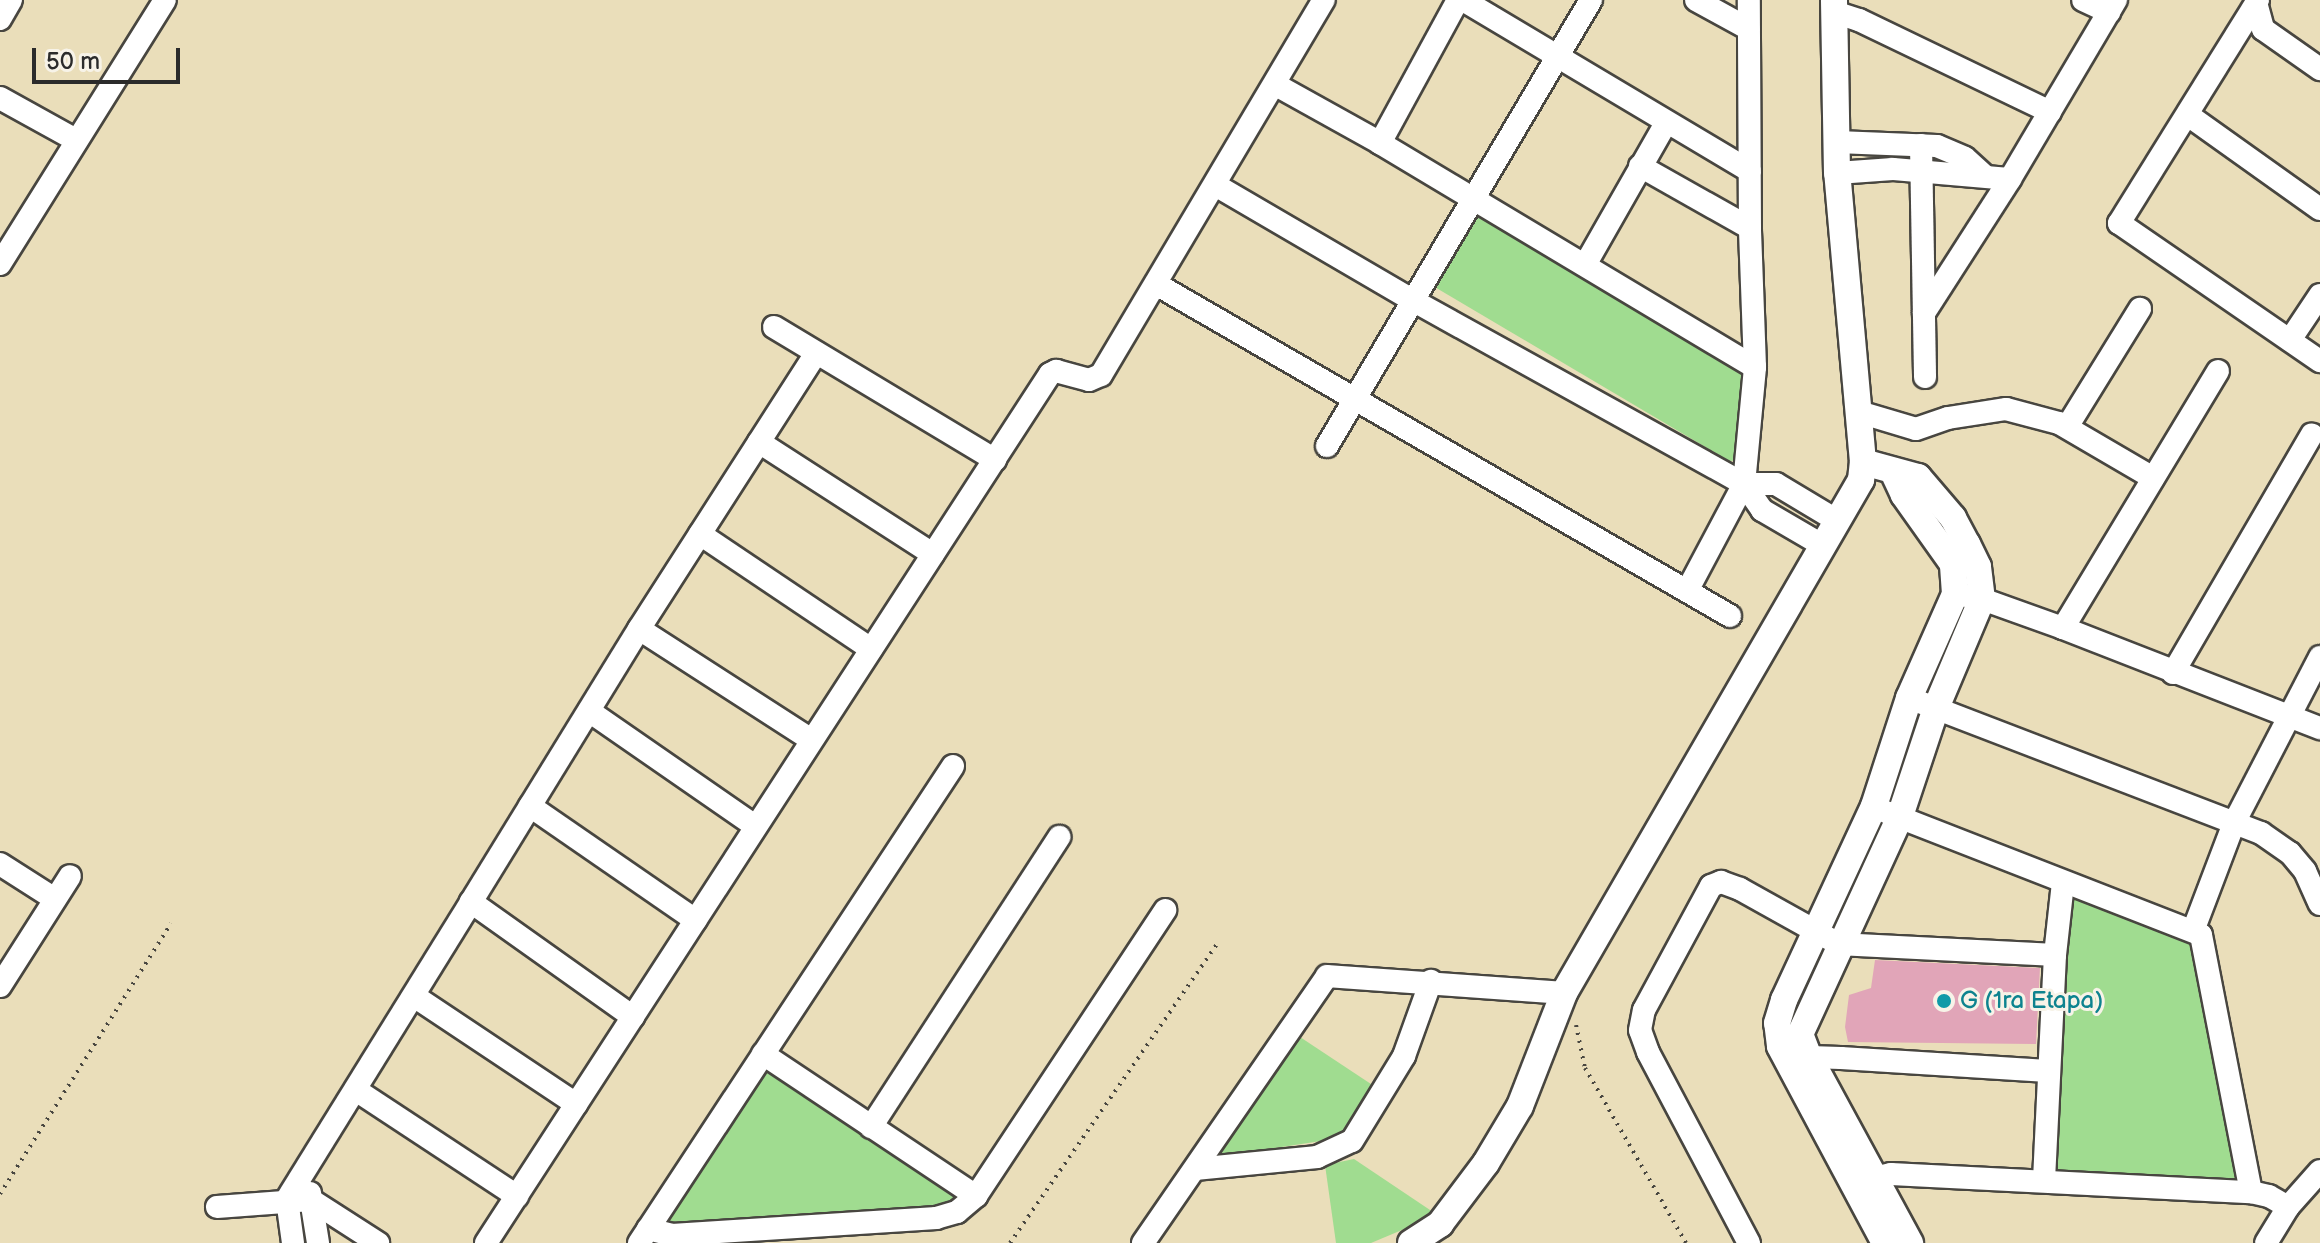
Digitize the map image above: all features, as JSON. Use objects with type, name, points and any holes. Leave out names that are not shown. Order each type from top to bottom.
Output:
[{"type":"street","points":[[0,19],[11,0]]},
{"type":"street","points":[[0,264],[165,0]]},
{"type":"street","points":[[486,1243],[810,739],[1050,374],[1056,371],[1089,380],[1101,375],[1217,186],[1324,0]]},
{"type":"street","points":[[1380,143],[1460,0],[1750,171]]},
{"type":"street","points":[[1327,446],[1591,0]]},
{"type":"street","points":[[1696,0],[1749,29]]},
{"type":"street","points":[[1687,591],[1744,484],[1755,367],[1750,228],[1749,0]]},
{"type":"street","points":[[1924,313],[2010,179],[2113,6],[2083,0]]},
{"type":"street","points":[[2263,2],[2263,29],[2320,69]]},
{"type":"street","points":[[2263,2],[2119,223],[2320,361]]},
{"type":"street","points":[[1411,1243],[1440,1224],[1486,1163],[1520,1106],[1564,993],[1861,480],[1863,462],[1837,173],[1834,6],[2050,112]]},
{"type":"street","points":[[1276,85],[1380,143],[1755,367]]},
{"type":"street","points":[[0,98],[76,140]]},
{"type":"street","points":[[2188,115],[2320,209]]},
{"type":"street","points":[[1585,265],[1666,123]]},
{"type":"street","points":[[1837,142],[1937,146],[1965,158],[1985,176]]},
{"type":"street","points":[[1921,145],[1925,377]]},
{"type":"street","points":[[1640,166],[1750,228]]},
{"type":"street","points":[[1837,173],[1921,171],[2010,179]]},
{"type":"street","points":[[1217,186],[1414,301],[1744,484],[1762,510],[1822,545]]},
{"type":"street","points":[[1156,284],[1730,616]]},
{"type":"street","points":[[2290,340],[2320,295]]},
{"type":"street","points":[[2067,427],[2140,309]]},
{"type":"street","points":[[774,327],[995,460]]},
{"type":"street","points":[[293,1243],[287,1199],[639,629],[816,353]]},
{"type":"street","points":[[2063,628],[2218,371]]},
{"type":"street","points":[[1859,412],[1916,429],[1948,418],[2006,409],[2067,427],[2153,478]]},
{"type":"street","points":[[2173,673],[2312,434]]},
{"type":"street","points":[[759,442],[933,554]]},
{"type":"street","points":[[1828,938],[1899,819],[1936,708],[1982,599],[1978,567],[1953,518],[1918,477],[1863,462]]},
{"type":"street","points":[[1885,1243],[1863,1181],[1799,1062],[1800,1034],[1828,938],[1909,698],[1955,594],[1953,564],[1904,495],[1893,471]]},
{"type":"street","points":[[1744,484],[1776,484],[1836,520]]},
{"type":"street","points":[[700,534],[871,649]]},
{"type":"street","points":[[1955,594],[1982,599],[2063,628],[2320,728]]},
{"type":"street","points":[[639,629],[810,739]]},
{"type":"street","points":[[2193,931],[2234,823],[2320,657]]},
{"type":"street","points":[[1909,698],[2261,833],[2290,853],[2305,871],[2320,904]]},
{"type":"street","points":[[589,711],[755,826]]},
{"type":"street","points":[[644,1236],[953,766]]},
{"type":"street","points":[[530,806],[695,920]]},
{"type":"street","points":[[1874,806],[1899,819],[2193,931],[2204,942],[2251,1192]]},
{"type":"street","points":[[871,1127],[1059,837]]},
{"type":"street","points":[[0,864],[55,899]]},
{"type":"street","points":[[0,986],[70,876]]},
{"type":"street","points":[[1749,1243],[1642,1041],[1641,1019],[1711,886],[1721,882],[1731,884],[1828,938],[2055,955]]},
{"type":"street","points":[[2044,1180],[2055,955],[2063,883]]},
{"type":"street","points":[[471,902],[633,1017]]},
{"type":"street","points":[[644,1236],[936,1218],[957,1212],[976,1196],[1165,910]]},
{"type":"street","points":[[1143,1243],[1327,976],[1431,981],[1564,993]]},
{"type":"street","points":[[1195,1169],[1317,1157],[1352,1141],[1404,1056],[1431,981]]},
{"type":"street","points":[[414,996],[576,1104]]},
{"type":"street","points":[[763,1054],[976,1196]]},
{"type":"street","points":[[1799,1062],[2048,1071]]},
{"type":"street","points":[[356,1090],[517,1196]]},
{"type":"street","points":[[306,1168],[318,1243]]},
{"type":"street","points":[[2266,1243],[2288,1207],[2320,1171]]},
{"type":"street","points":[[1863,1181],[1891,1174],[2251,1192],[2269,1196],[2288,1207]]},
{"type":"street","points":[[1863,1181],[1910,1243]]},
{"type":"street","points":[[217,1207],[287,1199],[311,1200],[378,1243]]},
{"type":"path","points":[[0,1194],[171,923]]},
{"type":"path","points":[[1010,1243],[1218,943]]},
{"type":"path","points":[[1564,993],[1576,1025],[1585,1068],[1686,1243]]},
{"type":"green space","points":[[1486,200],[1751,359],[1741,460],[1729,461],[1433,286]]},
{"type":"green space","points":[[2066,891],[2199,940],[2246,1181],[2052,1173]]},
{"type":"green space","points":[[1300,1037],[1377,1088],[1341,1138],[1221,1156],[1221,1150]]},
{"type":"green space","points":[[764,1066],[959,1190],[959,1200],[935,1211],[672,1228],[664,1220]]},
{"type":"green space","points":[[1354,1159],[1433,1212],[1421,1222],[1371,1243],[1336,1243],[1325,1165]]},
{"type":"building","name":"G (1ra Etapa)","points":[[1875,960],[2040,968],[2036,1044],[1848,1042],[1845,1027],[1849,995],[1871,988]]},
{"type":"place","name":"G (1ra Etapa)","points":[[1944,1001]]}]
